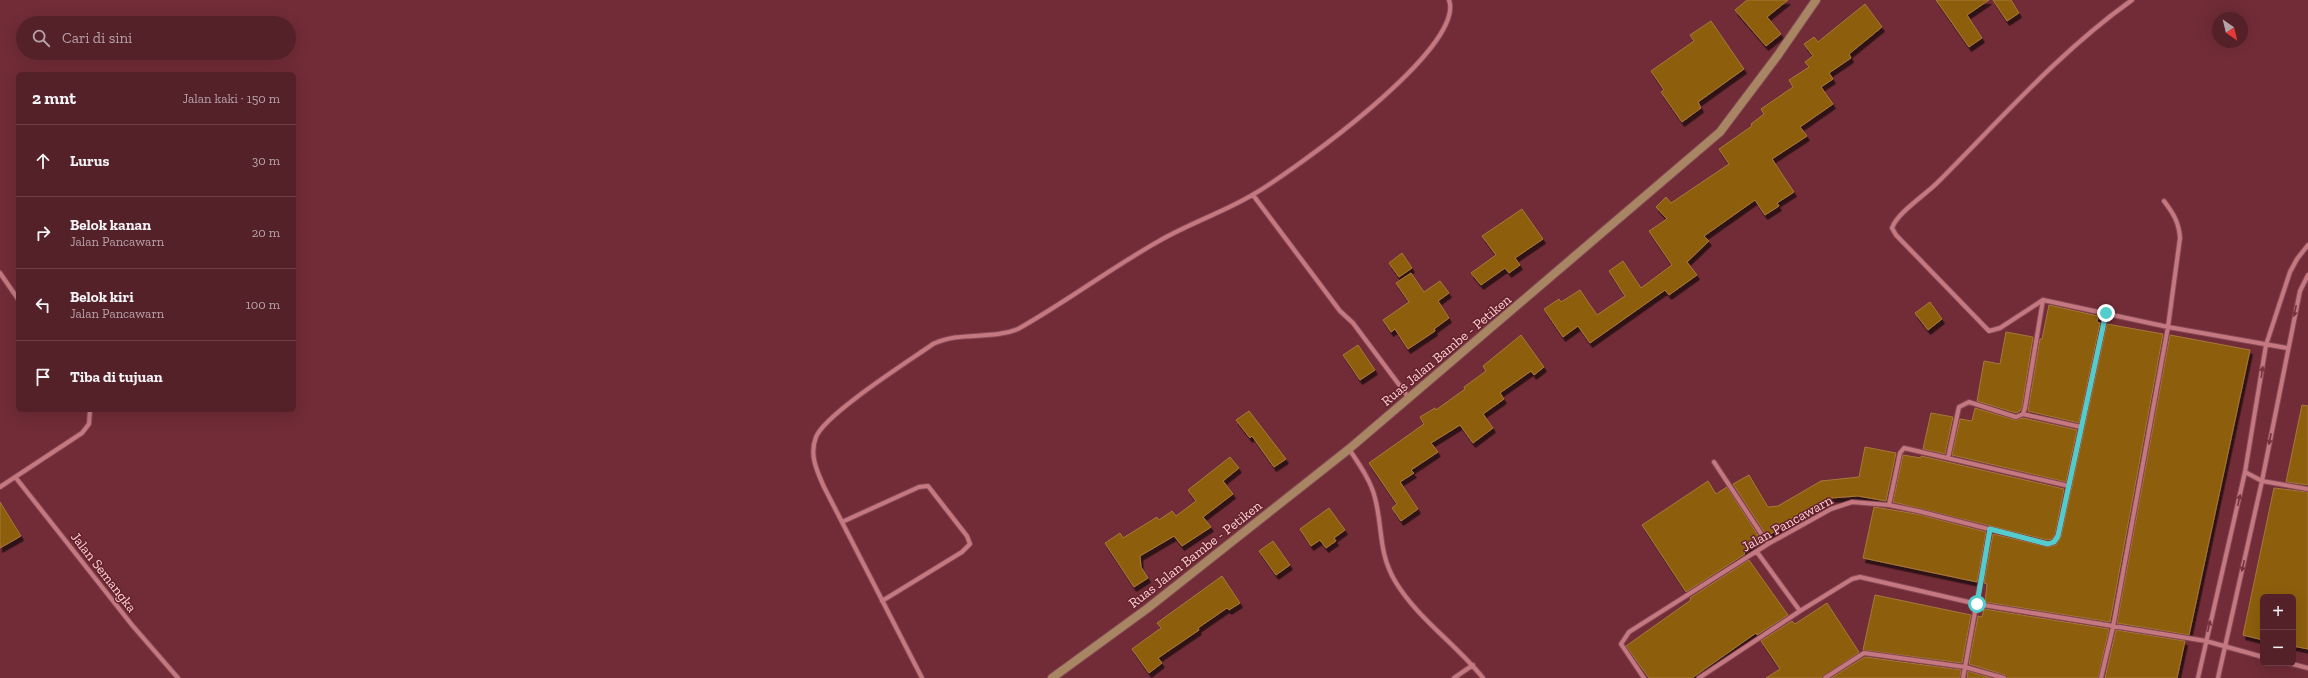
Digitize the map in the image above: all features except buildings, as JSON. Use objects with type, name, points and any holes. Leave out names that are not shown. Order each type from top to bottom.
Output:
[{"type":"main road","name":"Ruas Jalan Bambe - Petiken","points":[[1052,678],[1148,608],[1349,449],[1491,330],[1720,132],[1778,55],[1816,0]]},
{"type":"street","points":[[922,678],[882,602],[813,462],[815,438],[824,424],[843,408],[933,344],[950,337],[1008,333],[1018,329],[1160,240],[1253,194],[1348,127],[1420,62],[1445,28],[1450,16],[1449,0]]},
{"type":"street","points":[[2132,0],[2105,19],[2073,46],[1928,191],[1895,220],[1892,228],[1896,235],[1989,331],[2000,328],[2043,300],[2168,326],[2287,348]]},
{"type":"street","points":[[1253,194],[1340,311],[1353,323],[1409,398]]},
{"type":"street","points":[[2101,678],[2113,627],[2168,326],[2180,238],[2179,225],[2175,216],[2164,201]]},
{"type":"street","points":[[2198,678],[2245,472],[2266,345],[2290,272],[2308,245]]},
{"type":"street","points":[[0,273],[16,296]]},
{"type":"street","points":[[2218,678],[2262,481],[2287,348],[2300,291],[2308,274]]},
{"type":"street","points":[[2023,414],[2043,300]]},
{"type":"street","name":"Jalan Pancawarn","points":[[1644,678],[1623,649],[1622,644],[1624,637],[1629,632],[1768,544],[1842,505],[1852,502],[1918,511],[2048,544],[2054,542],[2058,536],[2106,313]]},
{"type":"street","points":[[1948,458],[1959,407],[1963,403],[1969,402],[2016,417],[2023,414],[2081,427]]},
{"type":"street","points":[[0,487],[16,478],[82,433],[89,424],[90,412]]},
{"type":"street","points":[[1889,506],[1900,453],[1904,448],[2069,486]]},
{"type":"street","points":[[1349,449],[1363,471],[1375,497],[1382,551],[1395,581],[1414,606],[1473,665],[1483,678]]},
{"type":"street","points":[[1714,462],[1768,544]]},
{"type":"street","points":[[2245,472],[2262,481],[2308,489]]},
{"type":"street","name":"Jalan Semangka","points":[[16,478],[132,625],[178,678]]},
{"type":"street","points":[[842,522],[919,487],[928,486],[968,536],[970,544],[966,548],[882,602]]},
{"type":"street","points":[[1963,678],[1990,529]]},
{"type":"street","points":[[1757,552],[1800,611]]},
{"type":"street","points":[[1699,678],[1800,611],[1852,579],[1860,577],[1977,604],[2206,641],[2260,656]]},
{"type":"street","points":[[1825,678],[1864,653],[1965,666],[2004,678]]},
{"type":"street","points":[[1454,678],[1473,665]]},
{"type":"street","points":[[2296,665],[2308,668]]},
{"type":"route","points":[[1977,604],[1990,529],[2048,544],[2054,542],[2058,536],[2106,313]]}]
